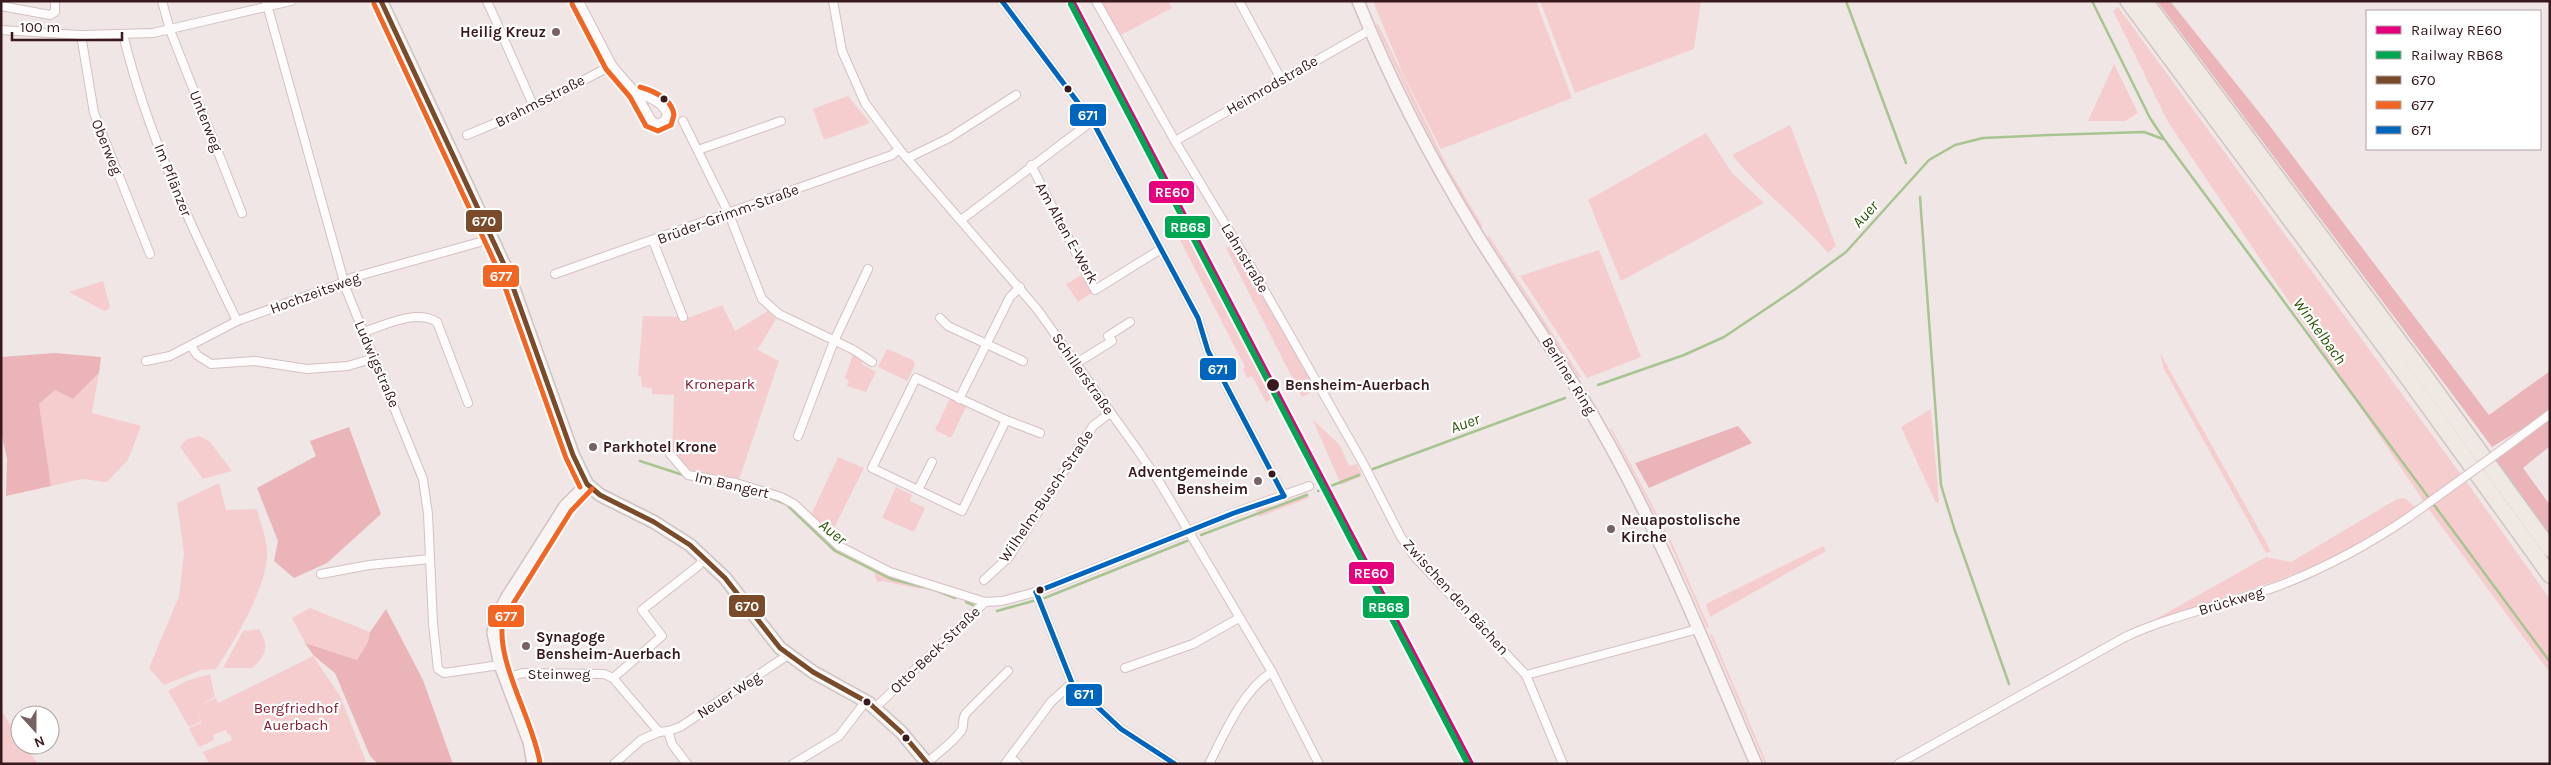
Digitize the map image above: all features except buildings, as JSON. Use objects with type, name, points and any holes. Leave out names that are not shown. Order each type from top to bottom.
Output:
[{"type":"highway","points":[[2128,1],[2410,381],[2550,575]]},
{"type":"highway","points":[[2145,1],[2422,372],[2550,549]]},
{"type":"main road","points":[[381,1],[514,287],[573,455],[587,484],[606,498],[674,533],[705,558],[725,578],[772,639],[788,655],[813,672],[871,704],[901,732],[927,763]]},
{"type":"street","points":[[1,6],[50,15],[55,12],[56,1]]},
{"type":"street","name":"Unterweg","points":[[162,1],[170,30],[242,213]]},
{"type":"street","points":[[1,30],[81,35],[153,33],[267,4],[291,1]]},
{"type":"street","points":[[487,1],[534,107]]},
{"type":"street","points":[[579,1],[612,65],[636,93]]},
{"type":"street","name":"Schillerstraße","points":[[832,1],[842,51],[865,103],[899,149],[1020,287],[1160,483],[1272,672],[1319,764]]},
{"type":"street","points":[[1002,1],[1092,121],[1198,318],[1208,351],[1284,496]]},
{"type":"street","name":"Lahnstraße","points":[[1096,1],[1175,141],[1254,272],[1364,466]]},
{"type":"street","points":[[1239,1],[1281,79]]},
{"type":"street","name":"Berliner Ring","points":[[1358,1],[1396,87],[1454,195],[1600,426],[1651,524],[1756,764]]},
{"type":"street","name":"Ludwigstraße","points":[[267,4],[344,281],[423,479],[428,514],[433,624],[439,671],[444,673],[500,666]]},
{"type":"street","name":"Heimrodstraße","points":[[1175,141],[1370,30]]},
{"type":"street","name":"Im Pflänzer","points":[[123,34],[141,99],[179,198],[237,321]]},
{"type":"street","name":"Oberweg","points":[[81,35],[94,113],[150,254]]},
{"type":"street","name":"Brahmsstraße","points":[[468,135],[534,107],[612,65]]},
{"type":"street","points":[[908,158],[949,138],[1016,94]]},
{"type":"street","points":[[698,150],[781,120]]},
{"type":"street","points":[[683,121],[729,214],[762,299],[779,314],[872,362]]},
{"type":"street","points":[[961,220],[1092,121]]},
{"type":"street","name":"Brüder-Grimm-Straße","points":[[556,274],[892,155],[899,149]]},
{"type":"street","name":"Am Alten E-Werk","points":[[1031,166],[1095,290],[1161,249]]},
{"type":"street","name":"Hochzeitsweg","points":[[146,361],[160,360],[191,346],[237,321],[344,281],[491,239]]},
{"type":"street","points":[[653,241],[683,317]]},
{"type":"street","points":[[798,436],[834,341],[868,268]]},
{"type":"street","points":[[959,399],[1010,297],[1020,287]]},
{"type":"street","points":[[363,332],[416,316],[429,317],[438,322],[468,403]]},
{"type":"street","points":[[940,318],[948,326],[1023,360]]},
{"type":"street","points":[[1075,364],[1112,341],[1108,336],[1130,322]]},
{"type":"street","points":[[191,346],[197,355],[211,364],[255,362],[308,369],[348,366],[374,358]]},
{"type":"street","points":[[1006,420],[962,511],[872,468],[916,378],[1006,420],[1040,433]]},
{"type":"street","name":"Wilhelm-Busch-Straße","points":[[984,580],[1009,557],[1093,426],[1110,413]]},
{"type":"street","name":"Brückweg","points":[[1898,764],[2124,637],[2146,627],[2280,585],[2335,562],[2378,538],[2409,517],[2550,414]]},
{"type":"street","name":"Im Bangert","points":[[670,454],[688,475],[736,483],[781,497],[794,504],[839,546],[890,572],[985,602]]},
{"type":"street","points":[[918,490],[932,462]]},
{"type":"street","name":"Zwischen den Bächen","points":[[1364,466],[1368,477],[1401,537],[1416,557],[1526,675],[1563,764]]},
{"type":"street","points":[[533,764],[528,742],[500,666],[493,633],[496,617],[565,506],[587,484]]},
{"type":"street","name":"Otto-Beck-Straße","points":[[793,764],[839,736],[871,704],[985,602],[1002,601],[1036,592],[1309,486]]},
{"type":"street","points":[[659,732],[613,678],[662,636],[642,610],[698,566],[705,558]]},
{"type":"street","points":[[321,574],[370,565],[430,559]]},
{"type":"street","points":[[1036,592],[1072,684],[1121,729],[1175,764]]},
{"type":"street","points":[[1125,668],[1193,644],[1239,618]]},
{"type":"street","points":[[1526,675],[1698,629]]},
{"type":"street","name":"Neuer Weg","points":[[668,732],[680,727],[788,655]]},
{"type":"street","points":[[927,763],[962,731],[963,718],[966,713],[1008,671]]},
{"type":"street","points":[[1209,764],[1229,722],[1263,678],[1272,672]]},
{"type":"street","name":"Steinweg","points":[[505,678],[523,673],[604,674],[613,678]]},
{"type":"street","points":[[1018,764],[1007,760],[1051,702],[1072,684]]},
{"type":"street","points":[[614,764],[641,740],[659,732],[668,732],[672,744],[687,764]]},
{"type":"green space","points":[[1100,1],[1168,1],[1172,8],[1121,35]]},
{"type":"green space","points":[[1373,1],[1536,1],[1572,98],[1441,149],[1403,74]]},
{"type":"green space","points":[[1540,1],[1701,1],[1694,49],[1575,93]]},
{"type":"green space","points":[[2118,7],[2468,484],[2550,599],[2550,673],[2430,511],[2168,122],[2113,11]]},
{"type":"green space","points":[[1378,24],[1447,166],[1483,227],[1480,227],[1425,128],[1376,25]]},
{"type":"green space","points":[[2114,64],[2138,113],[2125,121],[2088,121]]},
{"type":"green space","points":[[848,96],[870,123],[824,140],[813,109]]},
{"type":"green space","points":[[1790,125],[1836,246],[1828,253],[1755,181],[1732,155]]},
{"type":"green space","points":[[1706,133],[1732,173],[1764,203],[1621,281],[1588,200]]},
{"type":"green space","points":[[1189,234],[1274,398],[1266,402],[1252,376],[1247,378],[1243,369],[1245,367],[1179,238]]},
{"type":"green space","points":[[1489,236],[1581,377],[1579,378],[1487,237]]},
{"type":"green space","points":[[1234,244],[1318,389],[1302,397],[1226,248]]},
{"type":"green space","points":[[1599,250],[1641,357],[1587,378],[1520,276]]},
{"type":"green space","points":[[1083,274],[1093,292],[1078,302],[1066,284]]},
{"type":"green space","points":[[103,281],[110,306],[108,310],[104,311],[69,292]]},
{"type":"green space","name":"Kronepark","points":[[722,305],[735,331],[768,311],[776,319],[758,349],[754,348],[779,361],[739,480],[690,474],[672,451],[674,395],[652,394],[652,388],[642,387],[641,377],[638,376],[643,316],[691,317]]},
{"type":"green space","points":[[887,349],[913,360],[915,365],[907,381],[878,367]]},
{"type":"green space","points":[[2160,353],[2271,551],[2266,553],[2164,369]]},
{"type":"green space","points":[[853,354],[862,359],[862,364],[876,372],[866,392],[847,386],[849,381],[845,378]]},
{"type":"green space","points":[[99,373],[92,413],[141,426],[128,460],[107,482],[82,479],[51,486],[39,404],[55,390],[73,399]]},
{"type":"green space","points":[[951,396],[967,405],[951,438],[935,430]]},
{"type":"green space","points":[[1931,409],[1939,502],[1936,503],[1901,427]]},
{"type":"green space","points":[[1313,420],[1340,445],[1349,466],[1357,464],[1362,476],[1341,485]]},
{"type":"green space","points":[[1611,427],[1672,543],[1709,627],[1707,628],[1670,544]]},
{"type":"green space","points":[[200,436],[210,442],[232,471],[203,479],[180,447],[187,439]]},
{"type":"green space","points":[[838,457],[864,468],[830,536],[810,517]]},
{"type":"green space","points":[[219,483],[226,510],[257,509],[267,550],[263,579],[249,612],[216,669],[201,670],[164,685],[149,668],[179,596],[184,553],[177,503]]},
{"type":"green space","points":[[896,487],[912,495],[910,501],[925,508],[914,532],[882,518]]},
{"type":"green space","points":[[1307,493],[1309,498],[1259,517],[1256,508],[1274,506]]},
{"type":"green space","points":[[2405,498],[2416,508],[2343,554],[2279,580],[2154,620],[2266,557],[2291,562],[2397,499]]},
{"type":"green space","points":[[1823,546],[1826,551],[1710,617],[1706,604]]},
{"type":"green space","points":[[876,570],[891,577],[921,585],[920,589],[883,581],[877,582],[874,573]]},
{"type":"green space","points":[[310,608],[370,632],[368,642],[357,660],[305,643],[292,618]]},
{"type":"green space","points":[[259,629],[265,645],[261,659],[252,668],[223,668],[243,631]]},
{"type":"green space","points":[[1712,634],[1767,764],[1765,764],[1710,635]]},
{"type":"green space","name":"Bergfriedhof Auerbach","points":[[313,656],[340,696],[367,764],[209,764],[203,752],[232,740],[230,734],[228,735],[226,730],[213,735],[214,740],[200,747],[198,746],[189,728],[201,723],[199,714],[200,722],[189,727],[168,691],[186,681],[210,674],[215,697],[196,707],[216,698],[218,703]]},
{"type":"green space","points":[[1,708],[10,724],[10,755],[31,755],[38,764],[1,764]]},
{"type":"shaded area","points":[[2157,1],[2170,1],[2266,121],[2489,415],[2550,371],[2550,408],[2530,424],[2492,447]]},
{"type":"shaded area","points":[[55,353],[101,357],[99,373],[73,399],[55,390],[39,404],[51,486],[6,496],[7,459],[1,431],[1,357]]},
{"type":"shaded area","points":[[2550,420],[2550,446],[2523,468],[2550,505],[2550,534],[2495,461]]},
{"type":"shaded area","points":[[1738,426],[1752,443],[1649,488],[1635,463]]},
{"type":"shaded area","points":[[349,427],[381,514],[327,563],[294,578],[274,561],[278,541],[257,488],[316,456],[310,441]]},
{"type":"shaded area","points":[[386,609],[423,680],[453,764],[378,764],[370,756],[335,673],[314,656],[305,643],[357,660],[368,642],[370,632]]},
{"type":"waterway","points":[[1846,1],[1906,163]]},
{"type":"waterway","name":"Winkelbach","points":[[2092,1],[2150,118],[2164,139],[2550,662]]},
{"type":"waterway","name":"Auer","points":[[1598,385],[1684,355],[1724,337],[1797,288],[1846,252],[1929,160],[1955,145],[1983,138],[2144,132],[2163,139]]},
{"type":"waterway","points":[[1920,197],[1941,485],[1954,528],[2009,684]]},
{"type":"waterway","name":"Auer","points":[[1373,469],[1565,398]]},
{"type":"waterway","name":"Auer","points":[[640,461],[683,475]]},
{"type":"waterway","name":"Auer","points":[[1318,491],[1359,475]]},
{"type":"waterway","name":"Auer","points":[[1201,535],[1307,495]]},
{"type":"waterway","name":"Auer","points":[[768,497],[786,504],[835,551],[891,579],[935,590],[955,598]]},
{"type":"waterway","name":"Auer","points":[[1042,599],[1187,541]]},
{"type":"waterway","name":"Auer","points":[[997,611],[1033,601]]},
{"type":"waterway","name":"Auer","points":[[966,602],[973,605]]},
{"type":"rail line","name":"RE60","points":[[1072,1],[1471,764]]},
{"type":"rail line","name":"RB68","points":[[1071,4],[1468,764]]},
{"type":"transit line","name":"670","points":[[381,1],[508,273],[573,455],[587,484],[600,495],[654,522],[690,545],[725,578],[780,648],[813,672],[869,703],[901,732],[928,764]]},
{"type":"transit line","name":"671","points":[[1002,1],[1094,124],[1198,318],[1208,351],[1284,496]]},
{"type":"transit line","name":"677","points":[[374,4],[501,276],[566,458],[580,487]]},
{"type":"transit line","name":"677","points":[[572,4],[606,69],[630,97],[646,126],[658,131],[671,125],[674,115],[670,104],[662,96],[640,87]]},
{"type":"transit line","name":"677","points":[[540,763],[504,653],[503,620],[571,511],[592,489]]},
{"type":"transit line","name":"671","points":[[1036,592],[1234,513],[1284,496]]},
{"type":"transit line","name":"671","points":[[1036,592],[1072,683],[1121,729],[1175,764]]},
{"type":"place","name":"Heilig Kreuz","points":[[556,32]]},
{"type":"place","name":"Bensheim-Auerbach","points":[[1273,385]]},
{"type":"place","name":"Parkhotel Krone","points":[[593,447]]},
{"type":"place","name":"Adventgemeinde Bensheim","points":[[1258,481]]},
{"type":"place","name":"Neuapostolische Kirche","points":[[1611,529]]},
{"type":"place","name":"Synagoge Bensheim-Auerbach","points":[[526,646]]}]
